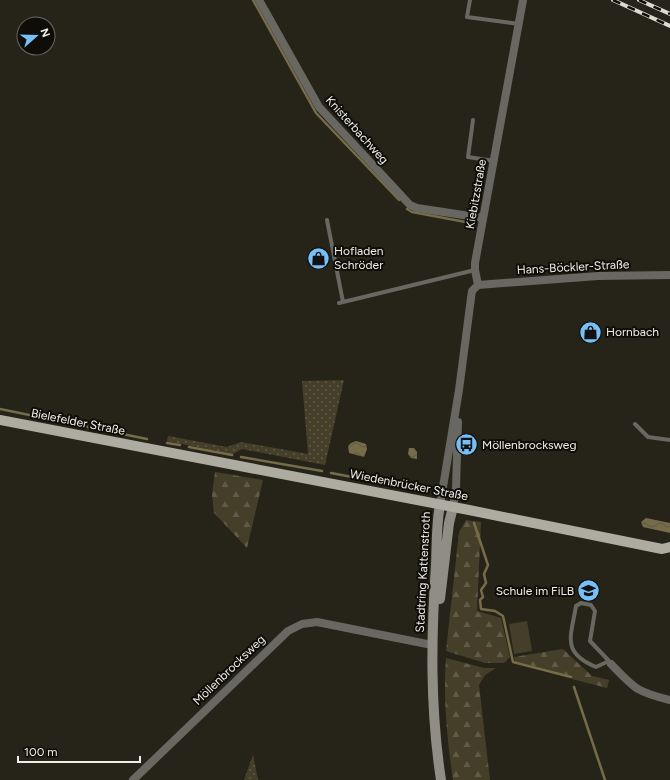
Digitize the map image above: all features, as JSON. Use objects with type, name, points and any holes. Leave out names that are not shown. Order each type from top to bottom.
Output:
[{"type":"main road","name":"Bielefelder Straße","points":[[0,420],[150,450]]},
{"type":"main road","name":"Wiedenbrücker Straße","points":[[150,450],[233,462],[667,550]]},
{"type":"main road","name":"Stadtring Kattenstroth","points":[[440,505],[436,522],[437,550],[433,643],[433,706],[435,742],[441,780]]},
{"type":"main road","name":"Stadtring Kattenstroth","points":[[433,643],[438,619],[452,507]]},
{"type":"street","name":"Knisterbachweg","points":[[259,0],[316,103],[410,205],[417,208],[483,218]]},
{"type":"street","name":"Kiebitzstraße","points":[[478,285],[474,270],[523,0]]},
{"type":"street","name":"Hans-Böckler-Straße","points":[[478,285],[598,276],[670,275]]},
{"type":"street","points":[[440,505],[459,390],[472,292],[478,285]]},
{"type":"street","points":[[452,507],[456,489],[459,390]]},
{"type":"street","name":"Möllenbrocksweg","points":[[133,780],[288,631],[302,624],[317,622],[433,643]]},
{"type":"street","points":[[610,663],[629,683],[643,693],[670,700]]},
{"type":"lane","points":[[470,0],[467,17],[518,24]]},
{"type":"lane","points":[[473,120],[468,157],[494,161]]},
{"type":"lane","points":[[328,220],[341,302],[474,270]]},
{"type":"lane","points":[[635,424],[648,437],[670,440]]},
{"type":"lane","points":[[581,603],[591,605],[595,611],[590,641],[610,663],[596,667],[581,660],[574,652],[570,641],[576,606],[581,603]]},
{"type":"green space","points":[[344,380],[325,465],[242,449],[233,454],[167,441],[168,436],[227,447],[241,442],[308,454],[302,381]]},
{"type":"green space","points":[[215,472],[263,480],[247,548],[214,513],[212,495]]},
{"type":"green space","points":[[466,520],[481,522],[477,611],[501,618],[510,657],[504,663],[485,663],[446,651],[459,532]]},
{"type":"green space","points":[[527,621],[532,651],[514,654],[509,624]]},
{"type":"green space","points":[[563,649],[592,676],[609,680],[607,688],[572,679],[571,676],[515,661],[514,657]]},
{"type":"green space","points":[[446,658],[484,668],[496,668],[485,675],[479,685],[490,780],[453,780],[446,719]]},
{"type":"green space","points":[[253,755],[258,780],[244,780]]},
{"type":"water","points":[[356,441],[366,444],[367,449],[364,457],[349,453],[348,446]]},
{"type":"water","points":[[409,448],[414,448],[417,452],[417,459],[411,458],[408,454]]},
{"type":"water","points":[[646,518],[670,523],[670,533],[643,527],[641,522]]},
{"type":"waterway","points":[[253,0],[316,113],[399,200]]},
{"type":"waterway","points":[[407,209],[412,212],[471,223]]},
{"type":"waterway","points":[[0,409],[147,439]]},
{"type":"waterway","points":[[167,443],[180,445]]},
{"type":"waterway","points":[[189,447],[232,455]]},
{"type":"waterway","points":[[241,457],[322,471]]},
{"type":"waterway","points":[[331,473],[421,490]]},
{"type":"waterway","points":[[474,523],[488,565],[484,574],[486,583],[481,590],[483,597],[480,600],[481,609],[495,611],[503,616],[513,662],[571,677]]},
{"type":"waterway","points":[[574,687],[605,780]]},
{"type":"railway","points":[[613,0],[670,26]]},
{"type":"railway","points":[[639,0],[670,14]]},
{"type":"place","name":"Hofladen Schröder","points":[[318,258]]},
{"type":"place","name":"Hornbach","points":[[591,332]]},
{"type":"place","name":"Möllenbrocksweg","points":[[466,445]]},
{"type":"place","name":"Schule im FiLB","points":[[589,591]]}]
